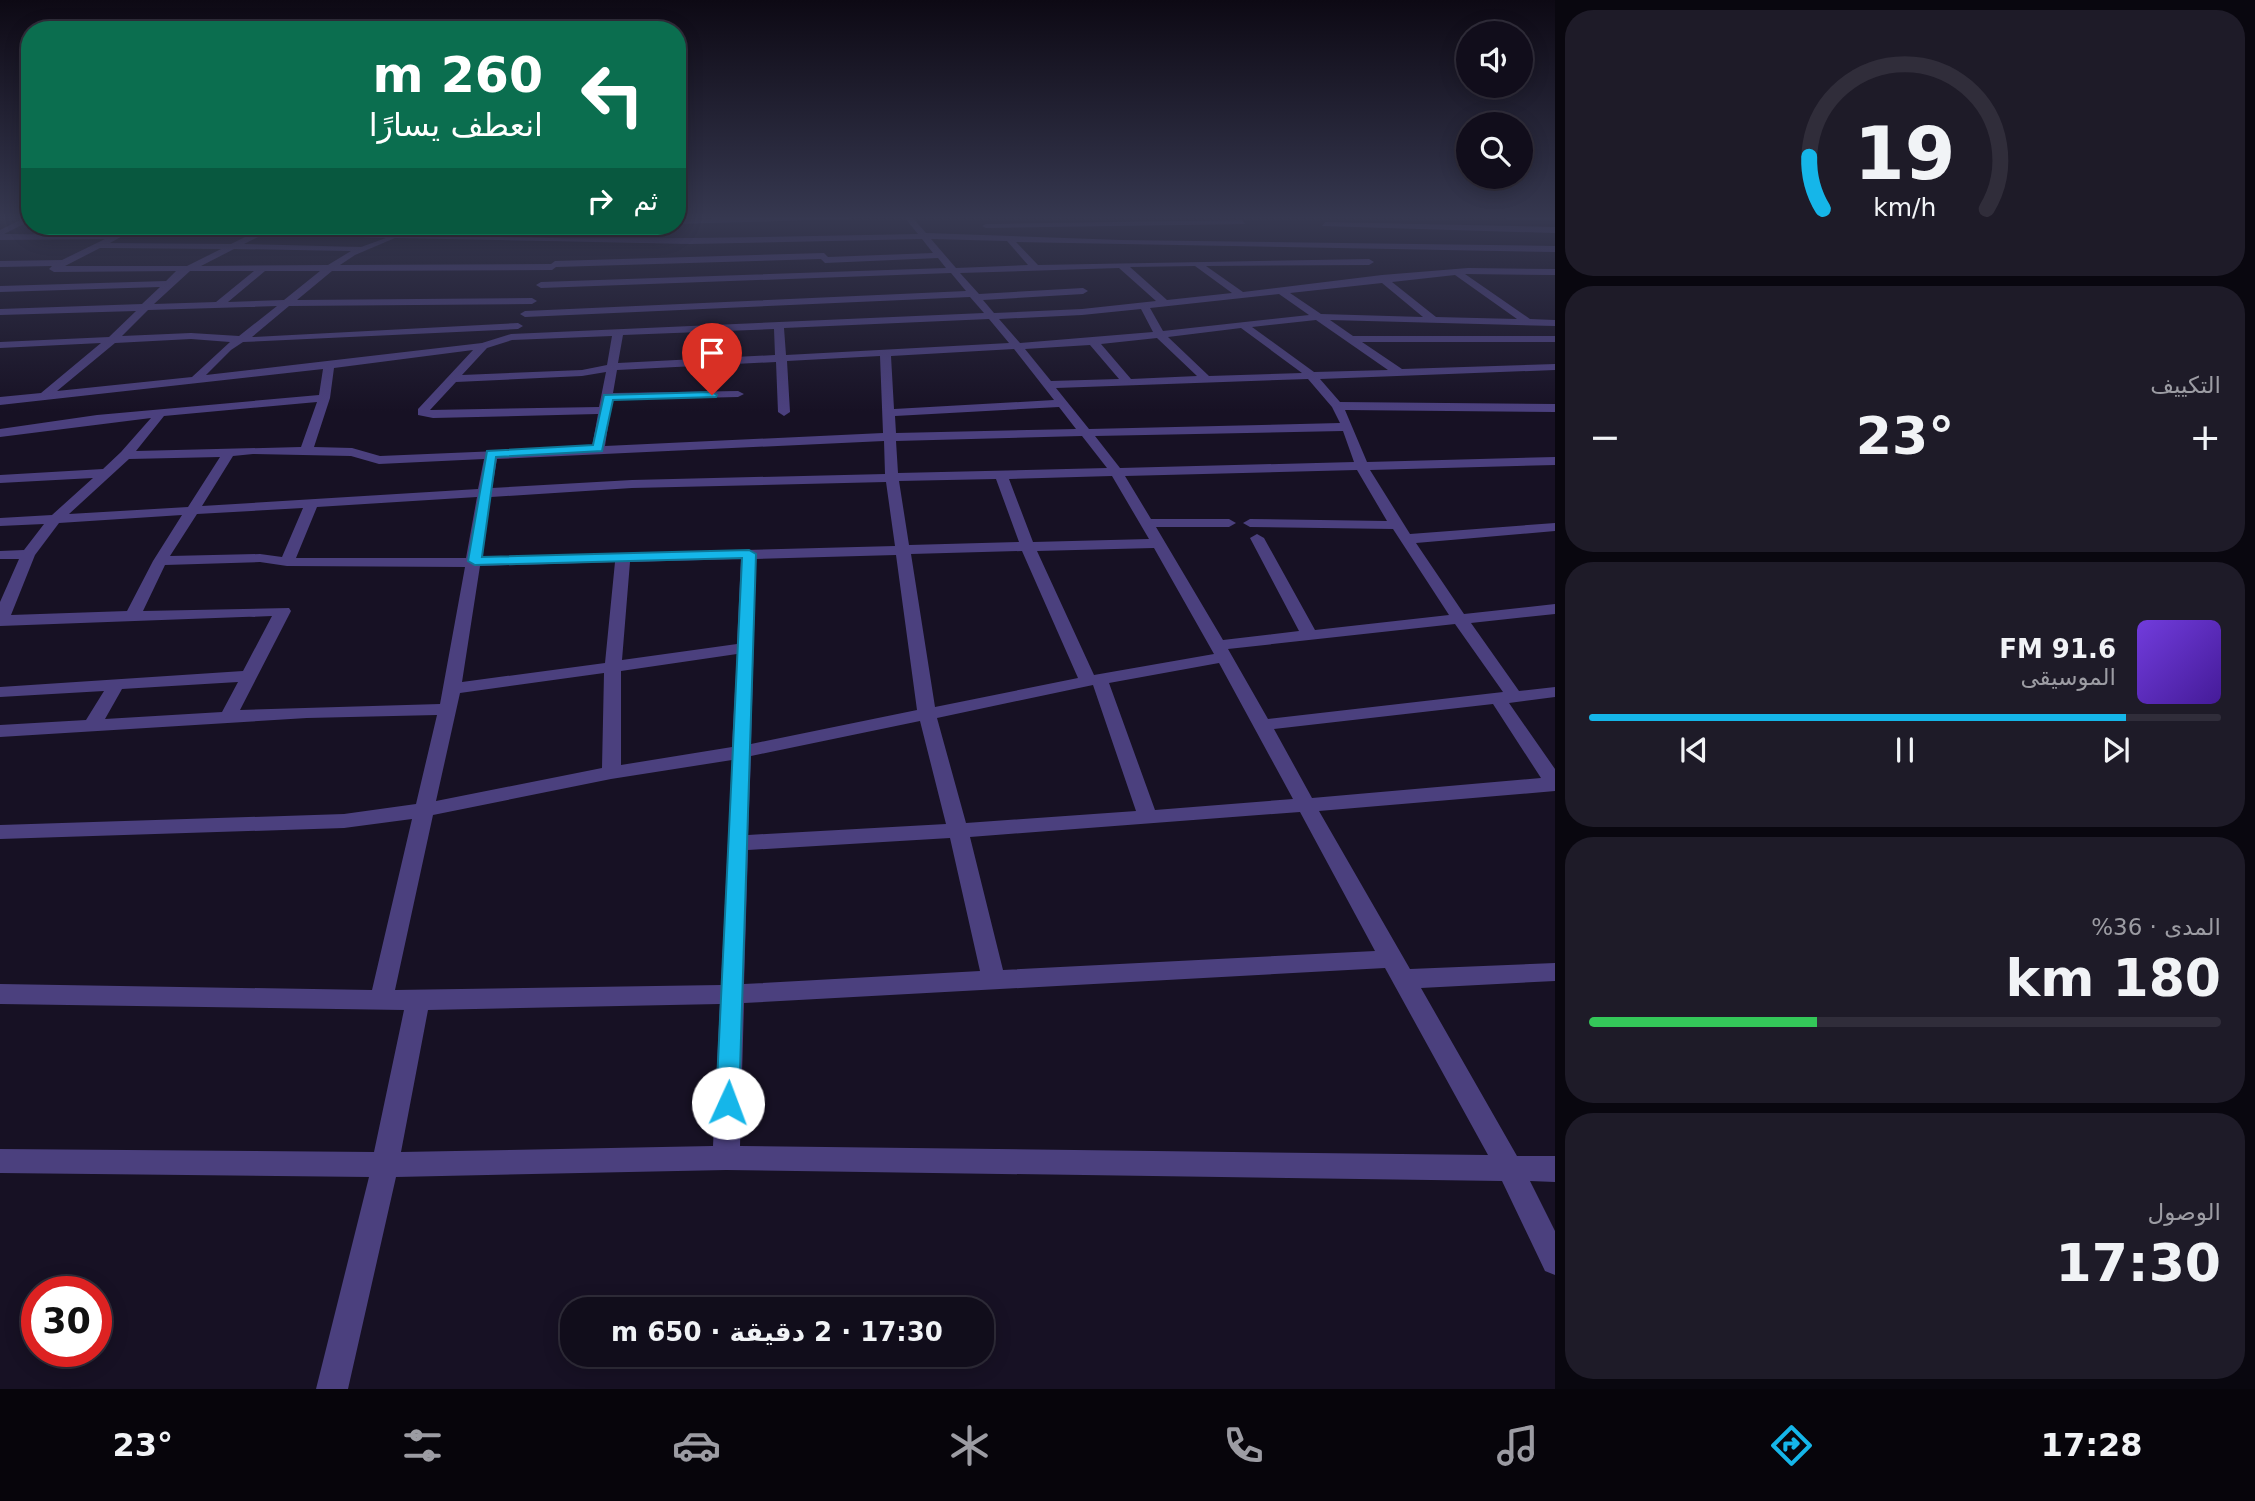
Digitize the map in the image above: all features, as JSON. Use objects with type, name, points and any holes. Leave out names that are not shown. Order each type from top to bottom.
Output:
[{"type":"street","points":[[0,303],[31,282]]},
{"type":"street","points":[[43,397],[112,340],[172,282]]},
{"type":"street","points":[[217,306],[246,282]]},
{"type":"street","points":[[195,380],[227,348],[311,282]]},
{"type":"street","points":[[511,337],[543,282]]},
{"type":"street","points":[[541,285],[671,282]]},
{"type":"street","points":[[703,306],[705,282]]},
{"type":"street","points":[[963,282],[1116,471],[1221,651],[1510,1169],[1555,1261]]},
{"type":"street","points":[[1141,282],[1163,302]]},
{"type":"street","points":[[1222,282],[1241,295]]},
{"type":"street","points":[[0,412],[4,401],[483,346],[511,337],[1107,311],[1163,302],[1376,282]]},
{"type":"street","points":[[1385,282],[1433,320]]},
{"type":"street","points":[[1469,282],[1530,323]]},
{"type":"street","points":[[1075,283],[1107,311]]},
{"type":"street","points":[[0,289],[170,284]]},
{"type":"street","points":[[524,314],[1083,290]]},
{"type":"street","points":[[1281,291],[1315,317],[1400,373]]},
{"type":"street","points":[[0,312],[283,303],[532,301]]},
{"type":"street","points":[[750,304],[757,325]]},
{"type":"street","points":[[1144,305],[1160,334],[1208,380]]},
{"type":"street","points":[[451,379],[582,373],[613,367],[1093,342],[1315,317],[1555,323]]},
{"type":"street","points":[[779,324],[783,412]]},
{"type":"street","points":[[0,345],[191,336],[266,339],[518,326]]},
{"type":"street","points":[[738,843],[958,833],[1307,807],[1555,783],[1460,618],[1397,525],[1362,467],[1348,427],[1337,406],[1313,376],[1244,326]]},
{"type":"street","points":[[598,448],[618,332]]},
{"type":"street","points":[[1349,339],[1555,339]]},
{"type":"street","points":[[1093,342],[1128,382]]},
{"type":"street","points":[[0,354],[14,344]]},
{"type":"street","points":[[483,346],[422,412],[433,414],[605,410]]},
{"type":"street","points":[[885,353],[892,477],[927,715],[995,980]]},
{"type":"street","points":[[306,451],[324,398],[329,365]]},
{"type":"street","points":[[1046,385],[1555,366]]},
{"type":"street","points":[[608,397],[738,394]]},
{"type":"street","points":[[0,433],[97,419],[324,398]]},
{"type":"street","points":[[889,413],[1061,403]]},
{"type":"street","points":[[1337,406],[1555,408]]},
{"type":"street","points":[[160,414],[126,455],[55,519],[28,554],[1,617],[283,611],[228,717]]},
{"type":"street","points":[[126,455],[306,451],[352,452],[379,460],[598,448],[888,437],[1348,427]]},
{"type":"street","points":[[132,616],[160,561],[229,453]]},
{"type":"street","points":[[381,1000],[453,689],[487,492],[491,454]]},
{"type":"street","points":[[0,522],[632,484],[1555,461]]},
{"type":"street","points":[[0,480],[105,473]]},
{"type":"street","points":[[1001,475],[1028,548],[1093,680],[1149,817]]},
{"type":"street","points":[[287,562],[312,502]]},
{"type":"street","points":[[1147,523],[1229,523]]},
{"type":"street","points":[[1250,523],[1397,525]]},
{"type":"street","points":[[1407,540],[1555,527]]},
{"type":"street","points":[[1257,538],[1308,634]]},
{"type":"street","points":[[160,561],[260,558],[287,562],[397,564],[1159,543]]},
{"type":"street","points":[[0,555],[28,554]]},
{"type":"street","points":[[726,1158],[749,554]]},
{"type":"street","points":[[611,773],[613,666],[622,558]]},
{"type":"street","points":[[0,832],[344,821],[426,810],[611,773],[742,752],[1308,634],[1555,609]]},
{"type":"street","points":[[453,689],[747,648]]},
{"type":"street","points":[[0,692],[248,676]]},
{"type":"street","points":[[92,726],[116,685]]},
{"type":"street","points":[[1261,725],[1555,692]]},
{"type":"street","points":[[0,732],[228,717],[448,709]]},
{"type":"street","points":[[0,994],[418,1000],[732,994],[995,980],[1398,969],[1555,972]]},
{"type":"street","points":[[332,1389],[385,1166],[418,1000]]},
{"type":"street","points":[[0,1161],[385,1166],[726,1158],[1555,1169]]},
{"type":"route","points":[[712,395],[608,397],[598,448],[491,454],[475,561],[749,554],[728,1103]]}]
